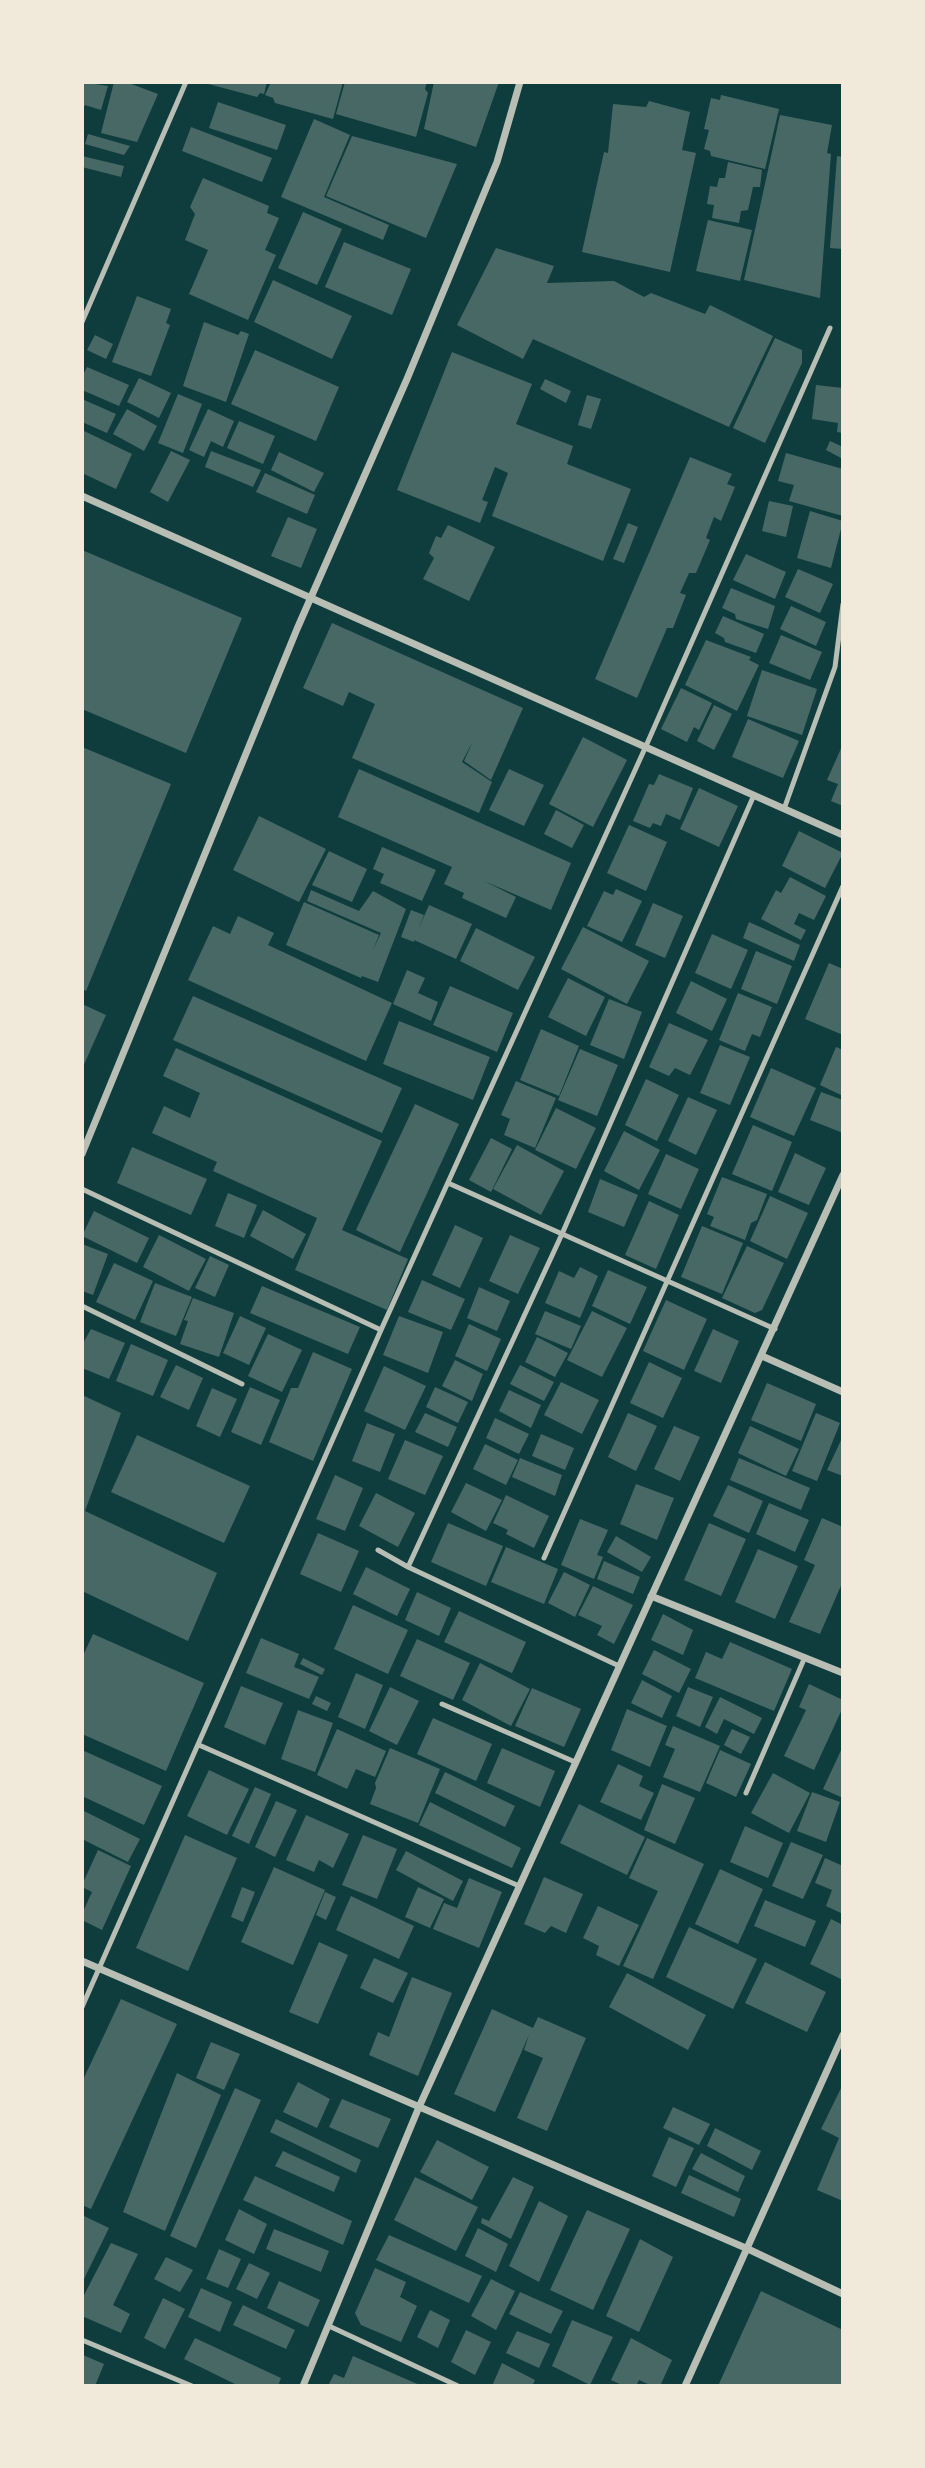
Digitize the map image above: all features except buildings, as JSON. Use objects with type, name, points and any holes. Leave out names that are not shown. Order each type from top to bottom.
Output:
[{"type":"street","points":[[82,1154],[310,597],[407,379],[497,163],[520,82]]},
{"type":"street","points":[[82,496],[843,835]]},
{"type":"street","points":[[303,2386],[419,2107],[843,1175]]},
{"type":"street","points":[[762,1356],[843,1392]]},
{"type":"street","points":[[651,1596],[843,1673]]},
{"type":"street","points":[[82,1961],[748,2249],[843,2294]]},
{"type":"street","points":[[685,2386],[843,2035]]},
{"type":"lane","points":[[82,322],[187,82]]},
{"type":"lane","points":[[82,2007],[381,1330],[646,746],[830,328]]},
{"type":"lane","points":[[784,809],[835,667],[843,604]]},
{"type":"lane","points":[[408,1567],[562,1234],[754,795]]},
{"type":"lane","points":[[544,1558],[843,886]]},
{"type":"lane","points":[[448,1183],[775,1329]]},
{"type":"lane","points":[[82,1189],[381,1330]]},
{"type":"lane","points":[[82,1306],[242,1384]]},
{"type":"lane","points":[[378,1550],[408,1567],[619,1666]]},
{"type":"lane","points":[[746,1794],[805,1657]]},
{"type":"lane","points":[[442,1704],[575,1762]]},
{"type":"lane","points":[[199,1745],[519,1885]]},
{"type":"lane","points":[[329,2326],[458,2386]]},
{"type":"lane","points":[[82,2340],[192,2386]]}]
